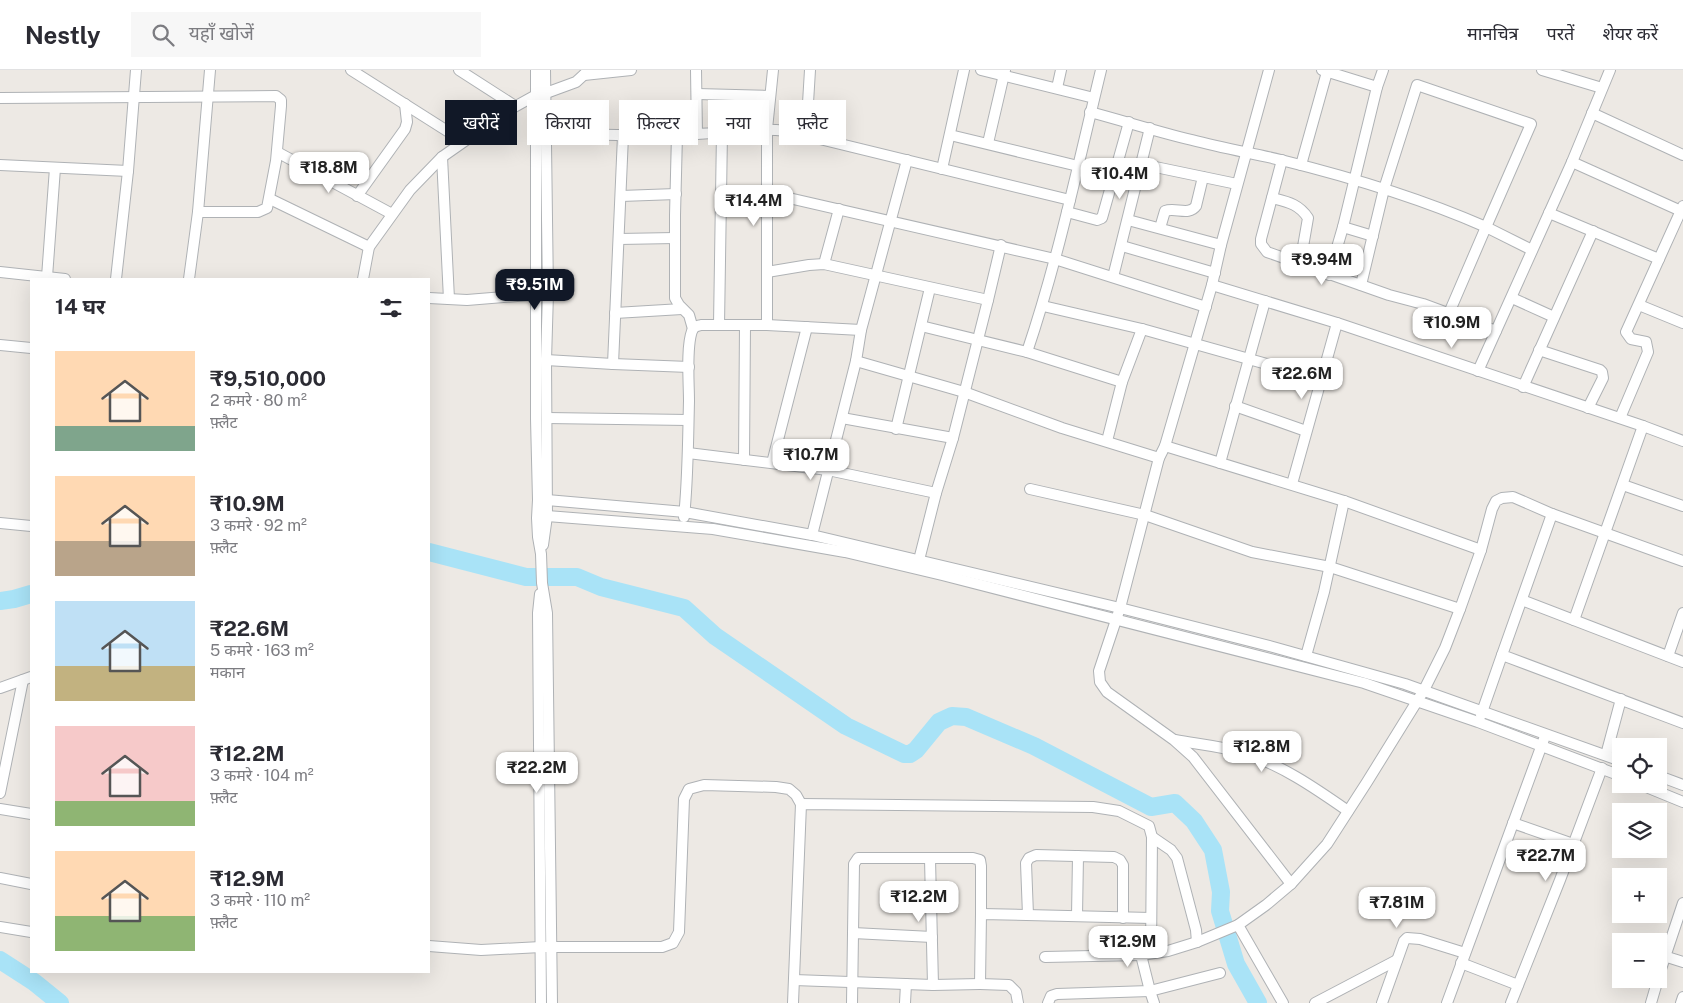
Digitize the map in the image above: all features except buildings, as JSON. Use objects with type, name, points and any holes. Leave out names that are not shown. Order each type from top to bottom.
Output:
[{"type":"street","points":[[116,278],[128,171],[136,70]]},
{"type":"street","points":[[190,278],[198,212],[210,70]]},
{"type":"street","points":[[352,70],[445,130]]},
{"type":"street","points":[[459,70],[506,100]]},
{"type":"street","points":[[536,70],[542,100]]},
{"type":"street","points":[[545,70],[541,94],[536,294],[536,419],[538,537],[547,613],[552,1003]]},
{"type":"street","points":[[517,105],[541,94],[576,82],[587,72],[631,70]]},
{"type":"street","points":[[696,70],[697,100]]},
{"type":"street","points":[[769,107],[773,70]]},
{"type":"street","points":[[808,100],[810,70]]},
{"type":"street","points":[[942,169],[964,70]]},
{"type":"street","points":[[981,70],[1004,72],[1094,98]]},
{"type":"street","points":[[1057,88],[1061,70]]},
{"type":"street","points":[[1027,352],[1043,306],[1101,70]]},
{"type":"street","points":[[1269,70],[1221,245],[1216,273],[1165,446],[1159,458],[1120,608],[1100,672],[1100,682],[1107,692],[1174,740],[1193,757],[1291,884]]},
{"type":"street","points":[[1330,275],[1344,227],[1382,70]]},
{"type":"street","points":[[1542,70],[1602,88]]},
{"type":"street","points":[[1478,371],[1572,162],[1610,70]]},
{"type":"street","points":[[1301,165],[1324,71],[1378,87]]},
{"type":"street","points":[[988,143],[1004,72]]},
{"type":"street","points":[[1361,285],[1384,189],[1417,85],[1531,124],[1449,314]]},
{"type":"street","points":[[697,94],[770,96]]},
{"type":"street","points":[[0,98],[276,96],[281,100],[281,106],[277,152],[267,208],[258,212],[198,212]]},
{"type":"street","points":[[358,196],[405,129],[407,122],[405,104]]},
{"type":"street","points":[[1090,112],[1192,140],[1282,160],[1384,189],[1453,212],[1532,250]]},
{"type":"street","points":[[1592,113],[1683,155]]},
{"type":"street","points":[[1067,212],[1097,220],[1102,218],[1129,122]]},
{"type":"street","points":[[1114,277],[1150,128]]},
{"type":"street","points":[[950,135],[1078,166]]},
{"type":"street","points":[[363,278],[369,247],[392,214],[410,190],[442,157],[458,145]]},
{"type":"street","points":[[541,554],[547,516],[546,360],[548,294],[545,145]]},
{"type":"street","points":[[613,364],[623,145]]},
{"type":"street","points":[[677,145],[675,298],[682,309],[689,315],[693,329],[690,340],[688,453],[683,527]]},
{"type":"street","points":[[719,325],[722,145]]},
{"type":"street","points":[[767,145],[767,325]]},
{"type":"street","points":[[844,145],[1070,200]]},
{"type":"street","points":[[277,152],[392,214]]},
{"type":"street","points":[[442,157],[449,299]]},
{"type":"street","points":[[812,534],[856,361],[861,330],[907,160]]},
{"type":"street","points":[[1282,160],[1262,234],[1262,244],[1267,252],[1496,331]]},
{"type":"street","points":[[1572,162],[1682,208],[1626,332],[1631,339],[1646,342],[1648,356],[1620,418]]},
{"type":"street","points":[[1142,164],[1238,184]]},
{"type":"street","points":[[0,165],[128,171]]},
{"type":"street","points":[[47,277],[55,168]]},
{"type":"street","points":[[1160,228],[1165,211],[1194,210],[1203,177]]},
{"type":"street","points":[[767,193],[1055,259],[1206,307]]},
{"type":"street","points":[[621,196],[676,194]]},
{"type":"street","points":[[1272,198],[1294,204],[1302,209],[1308,218],[1300,264]]},
{"type":"street","points":[[270,199],[369,247]]},
{"type":"street","points":[[824,264],[839,209]]},
{"type":"street","points":[[1549,213],[1659,259]]},
{"type":"street","points":[[1128,220],[1221,245]]},
{"type":"street","points":[[1344,227],[1373,236]]},
{"type":"street","points":[[1523,386],[1593,231]]},
{"type":"street","points":[[619,239],[675,238]]},
{"type":"street","points":[[918,564],[978,339],[1000,245]]},
{"type":"street","points":[[1122,246],[1216,273]]},
{"type":"street","points":[[767,272],[824,264],[988,300]]},
{"type":"street","points":[[0,272],[56,278]]},
{"type":"street","points":[[1212,285],[1337,323],[1683,441]]},
{"type":"street","points":[[896,429],[930,288]]},
{"type":"street","points":[[430,298],[467,300],[548,294]]},
{"type":"street","points":[[1512,298],[1554,317]]},
{"type":"street","points":[[1220,463],[1265,301]]},
{"type":"street","points":[[1639,305],[1683,323]]},
{"type":"street","points":[[1043,306],[1142,329],[1320,379]]},
{"type":"street","points":[[615,313],[682,309]]},
{"type":"street","points":[[1292,484],[1337,323]]},
{"type":"street","points":[[693,329],[701,325],[767,325],[861,330]]},
{"type":"street","points":[[744,460],[745,325]]},
{"type":"street","points":[[921,326],[1027,352],[1122,382]]},
{"type":"street","points":[[772,463],[806,327]]},
{"type":"street","points":[[1107,441],[1122,382],[1142,329]]},
{"type":"street","points":[[0,345],[30,348]]},
{"type":"street","points":[[1539,350],[1602,372],[1603,378],[1588,408]]},
{"type":"street","points":[[546,360],[689,367]]},
{"type":"street","points":[[856,361],[964,392],[1062,428],[1159,458]]},
{"type":"street","points":[[1235,406],[1306,431]]},
{"type":"street","points":[[547,418],[688,420]]},
{"type":"street","points":[[842,418],[952,438]]},
{"type":"street","points":[[1574,620],[1643,426]]},
{"type":"street","points":[[1165,446],[1344,501],[1481,550]]},
{"type":"street","points":[[688,453],[828,470],[936,493]]},
{"type":"street","points":[[1623,485],[1683,506]]},
{"type":"street","points":[[1030,489],[1145,515],[1252,552],[1330,567],[1460,609]]},
{"type":"street","points":[[1045,957],[1141,955],[1168,951],[1201,941],[1234,927],[1266,905],[1291,884],[1319,854],[1424,690],[1445,648],[1460,609],[1496,501],[1502,498],[1513,497],[1552,514],[1683,561]]},
{"type":"street","points":[[547,500],[685,512],[812,534],[1115,619],[1364,683],[1542,745],[1612,772]]},
{"type":"street","points":[[1306,656],[1330,567],[1344,501]]},
{"type":"street","points":[[1478,722],[1552,514]]},
{"type":"street","points":[[547,516],[713,529],[918,564],[1120,608],[1306,656],[1424,690],[1612,757]]},
{"type":"street","points":[[0,523],[30,526]]},
{"type":"street","points":[[541,1003],[538,613],[542,583]]},
{"type":"street","points":[[1522,600],[1683,662]]},
{"type":"street","points":[[1668,656],[1683,613]]},
{"type":"street","points":[[1502,655],[1683,724]]},
{"type":"street","points":[[0,688],[27,678]]},
{"type":"street","points":[[0,793],[27,678]]},
{"type":"street","points":[[1606,755],[1620,699]]},
{"type":"street","points":[[1447,1003],[1547,734]]},
{"type":"street","points":[[1174,740],[1238,751],[1268,761],[1325,794],[1348,811]]},
{"type":"street","points":[[1511,1003],[1602,768]]},
{"type":"street","points":[[1667,779],[1683,785]]},
{"type":"street","points":[[430,946],[480,950],[541,947],[662,947],[673,942],[679,932],[684,799],[689,789],[704,785],[789,789],[796,795],[800,804],[793,1003]]},
{"type":"street","points":[[1661,793],[1683,802]]},
{"type":"street","points":[[800,804],[1093,808],[1118,811],[1149,826],[1152,837],[1152,953]]},
{"type":"street","points":[[0,809],[30,814]]},
{"type":"street","points":[[1513,823],[1574,844]]},
{"type":"street","points":[[1152,837],[1171,850],[1177,858],[1196,930],[1201,941]]},
{"type":"street","points":[[1028,915],[1026,863],[1029,858],[1036,855],[1114,857],[1120,860],[1123,865],[1123,918]]},
{"type":"street","points":[[1077,916],[1078,856]]},
{"type":"street","points":[[852,1003],[854,864],[858,858],[973,858],[980,860],[980,984]]},
{"type":"street","points":[[930,859],[933,986]]},
{"type":"street","points":[[0,878],[30,884]]},
{"type":"street","points":[[1667,948],[1683,903]]},
{"type":"street","points":[[981,914],[1151,918]]},
{"type":"street","points":[[0,926],[30,932]]},
{"type":"street","points":[[1234,927],[1283,1003]]},
{"type":"street","points":[[853,933],[932,937]]},
{"type":"street","points":[[1382,1003],[1404,941],[1407,938],[1413,937],[1465,953]]},
{"type":"street","points":[[1141,955],[1154,1003]]},
{"type":"street","points":[[1667,957],[1683,962]]},
{"type":"street","points":[[1315,1003],[1397,960]]},
{"type":"street","points":[[1461,963],[1518,985]]},
{"type":"street","points":[[1048,1003],[1051,996],[1056,994],[1150,991],[1220,973]]},
{"type":"street","points":[[794,980],[933,986],[1009,985],[1016,992],[1018,1003]]},
{"type":"street","points":[[905,1003],[906,984]]},
{"type":"street","points":[[1651,1003],[1655,988]]},
{"type":"street","points":[[1681,1003],[1683,998]]},
{"type":"waterway","points":[[430,552],[526,577],[577,577],[601,587],[684,608],[715,636],[846,726],[904,754],[910,754],[916,750],[939,722],[952,716],[966,717],[1034,746],[1151,807],[1175,803],[1194,821],[1213,850],[1221,892],[1220,911],[1236,964],[1258,1003]]},
{"type":"waterway","points":[[0,601],[30,594]]},
{"type":"waterway","points":[[0,960],[34,982],[60,1003]]}]
